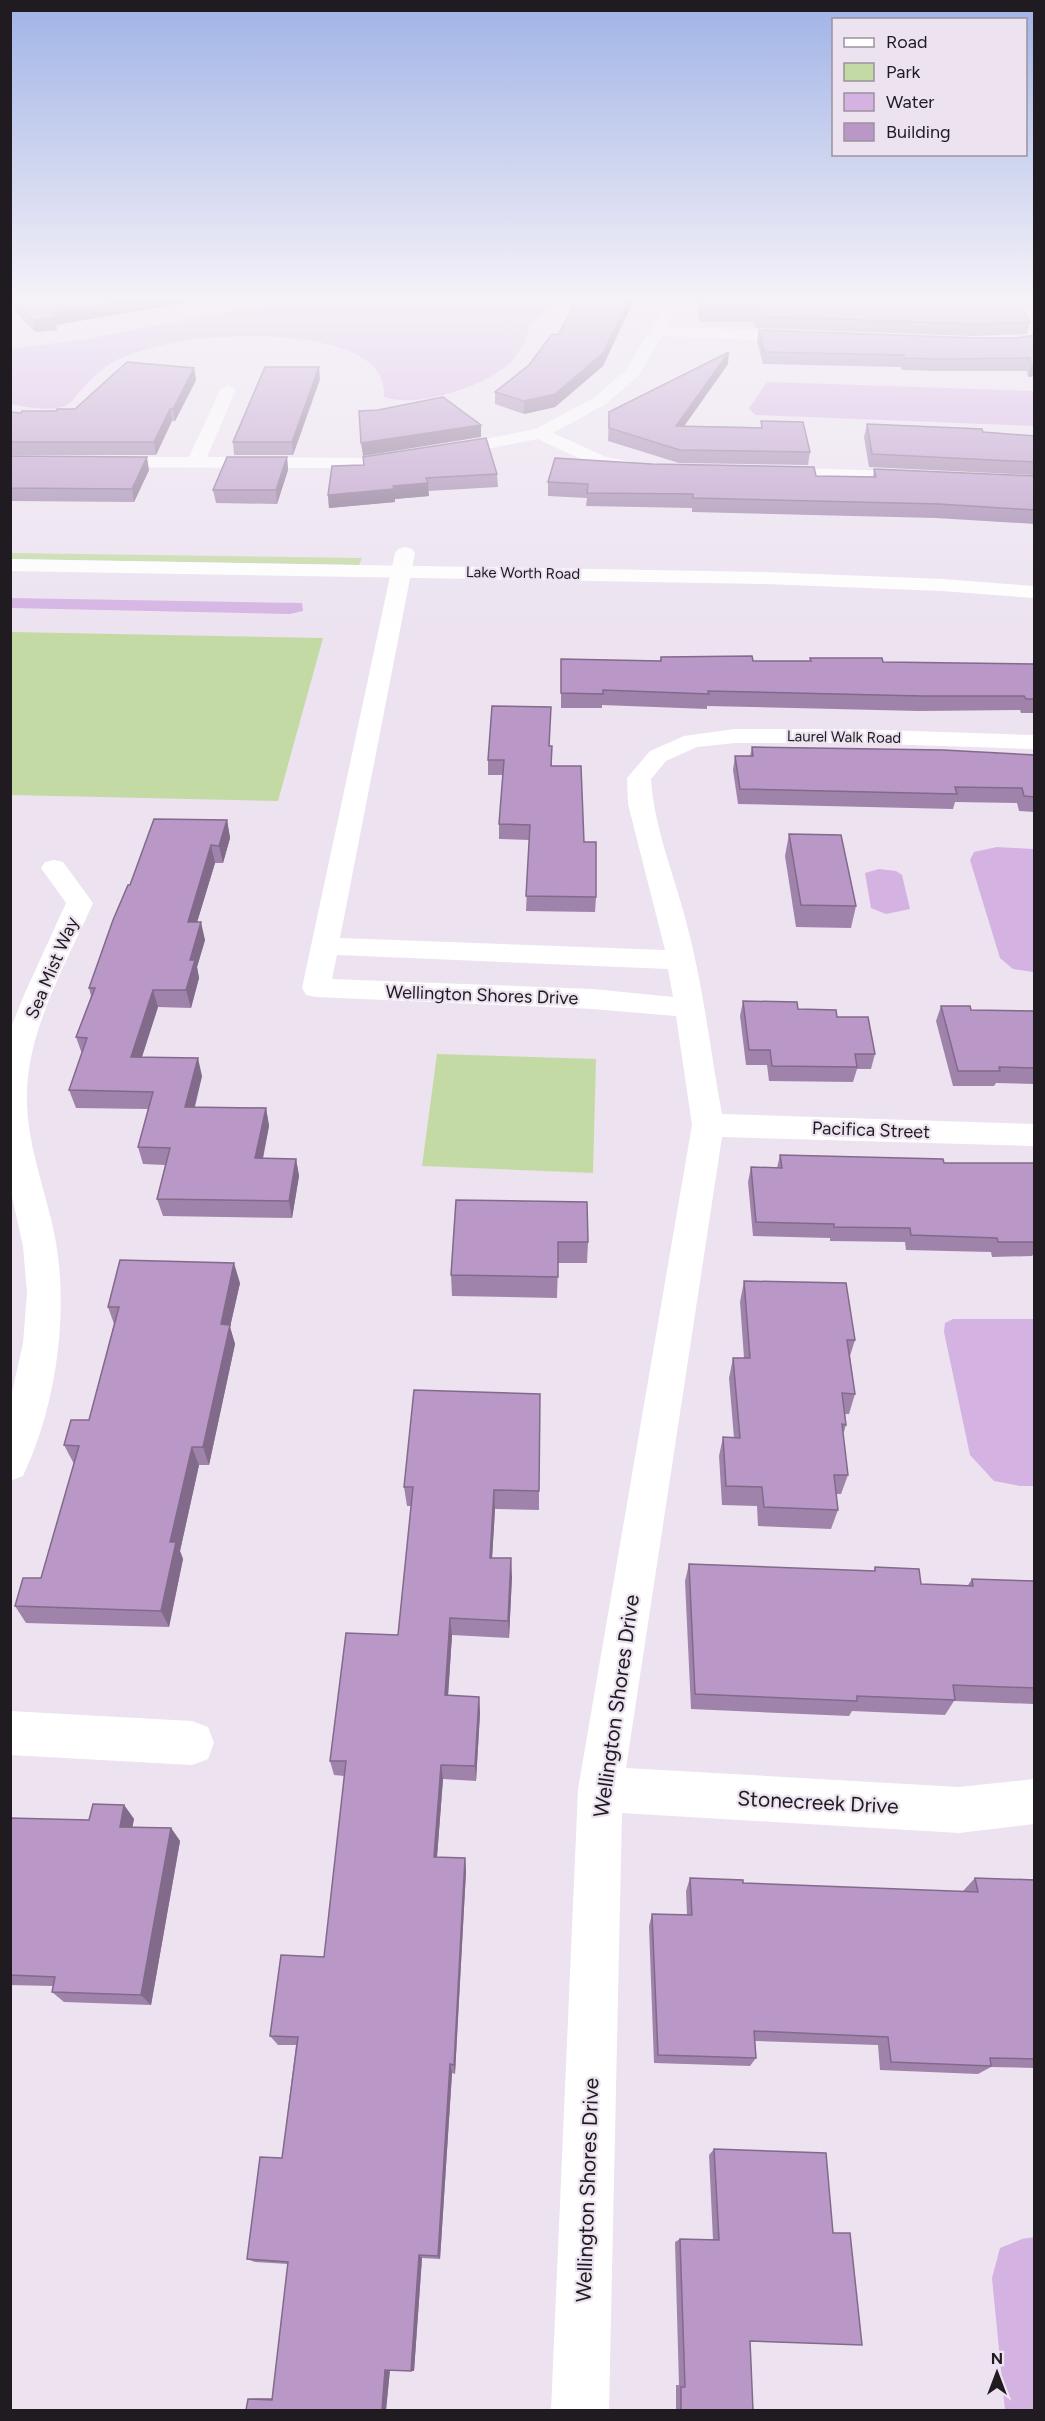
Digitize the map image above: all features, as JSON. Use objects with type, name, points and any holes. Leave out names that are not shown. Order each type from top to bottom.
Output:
[{"type":"street","points":[[196,462],[219,411]]},
{"type":"street","points":[[10,462],[367,463],[455,450],[540,433],[581,411]]},
{"type":"street","points":[[540,433],[601,462],[626,468],[662,471]]},
{"type":"street","points":[[755,472],[930,477]]},
{"type":"street","name":"Lake Worth Road","points":[[10,547],[942,585],[1035,592]]},
{"type":"street","name":"Lake Worth Road","points":[[10,565],[404,562],[500,554]]},
{"type":"street","name":"Wellington Shores Drive","points":[[404,562],[316,988],[593,999],[690,1008]]},
{"type":"street","name":"Laurel Walk Road","points":[[657,756],[692,741],[735,736],[852,736],[1035,742]]},
{"type":"street","name":"Wellington Shores Drive","points":[[580,2410],[600,1789],[708,1125],[674,921],[640,804],[639,778],[657,756]]},
{"type":"street","name":"Sea Mist Way","points":[[10,1464],[30,1403],[41,1338],[43,1268],[14,1126],[12,1090],[17,1054],[29,1019],[80,903],[54,868]]},
{"type":"street","points":[[324,946],[681,960]]},
{"type":"street","name":"Pacifica Street","points":[[708,1125],[1035,1135]]},
{"type":"street","points":[[10,1733],[192,1743]]},
{"type":"street","name":"Stonecreek Drive","points":[[600,1789],[959,1810],[1035,1802]]},
{"type":"green space","points":[[11,553],[362,558],[359,565],[11,559]]},
{"type":"green space","points":[[12,632],[323,638],[278,801],[11,795]]},
{"type":"green space","points":[[437,1054],[596,1059],[593,1173],[422,1166]]},
{"type":"water","points":[[752,411],[1034,411],[1034,426],[755,415]]},
{"type":"water","points":[[11,598],[302,603],[303,611],[290,614],[11,608]]},
{"type":"water","points":[[997,847],[1034,849],[1034,972],[1013,969],[1000,958],[970,860],[974,852]]},
{"type":"water","points":[[879,869],[896,871],[902,875],[910,909],[886,914],[871,908],[865,873]]},
{"type":"water","points":[[953,1319],[1034,1319],[1034,1486],[994,1481],[970,1455],[944,1332],[945,1323]]},
{"type":"water","points":[[1034,2237],[1034,2410],[1005,2410],[992,2278],[1000,2248]]},
{"type":"building","points":[[169,411],[154,442],[10,442],[10,412]]},
{"type":"building","points":[[246,411],[303,411],[292,442],[233,442]]},
{"type":"building","points":[[359,411],[462,411],[481,425],[361,443]]},
{"type":"building","points":[[687,411],[676,426],[762,428],[761,421],[803,422],[810,452],[680,450],[609,428],[609,412]]},
{"type":"building","points":[[867,424],[982,429],[983,432],[1035,436],[1035,462],[872,454]]},
{"type":"building","points":[[486,438],[497,474],[426,478],[428,483],[393,486],[394,489],[328,495],[332,466],[364,465],[363,457]]},
{"type":"building","points":[[10,456],[147,457],[132,489],[10,488]]},
{"type":"building","points":[[227,457],[287,457],[276,490],[213,490]]},
{"type":"building","points":[[555,458],[652,464],[814,467],[816,476],[876,477],[874,469],[1035,476],[1035,510],[939,504],[693,498],[693,494],[587,493],[588,484],[548,482]]},
{"type":"building","points":[[752,656],[753,661],[882,658],[883,662],[1034,664],[1035,699],[1026,699],[1024,696],[708,691],[709,694],[603,690],[603,694],[561,693],[561,659],[661,661],[661,657]]},
{"type":"building","points":[[492,706],[551,707],[549,746],[552,746],[551,766],[581,766],[584,842],[596,842],[596,897],[526,896],[530,825],[499,824],[504,760],[488,760]]},
{"type":"building","points":[[752,747],[943,750],[1035,755],[1035,797],[1024,796],[1022,788],[955,787],[957,794],[740,789],[735,756],[753,756]]},
{"type":"building","points":[[154,819],[227,820],[219,846],[211,845],[188,922],[201,922],[190,960],[195,960],[186,990],[153,990],[131,1057],[198,1058],[185,1107],[266,1108],[255,1158],[296,1159],[289,1201],[157,1199],[170,1148],[138,1147],[153,1092],[69,1090],[87,1038],[76,1037],[95,988],[89,988],[113,920],[130,885]]},
{"type":"building","points":[[789,834],[841,835],[856,906],[801,905]]},
{"type":"building","points":[[743,1001],[797,1002],[798,1009],[836,1010],[837,1017],[868,1017],[875,1054],[855,1054],[857,1067],[772,1066],[770,1050],[749,1050]]},
{"type":"building","points":[[941,1006],[970,1006],[971,1010],[1035,1011],[1035,1068],[999,1067],[1000,1071],[958,1071]]},
{"type":"building","points":[[780,1155],[943,1159],[944,1163],[1035,1163],[1035,1242],[998,1242],[997,1238],[911,1235],[910,1228],[834,1227],[834,1224],[756,1222],[751,1167],[782,1168]]},
{"type":"building","points":[[456,1200],[587,1202],[588,1242],[558,1242],[558,1277],[451,1275]]},
{"type":"building","points":[[120,1260],[234,1263],[221,1324],[230,1325],[203,1447],[192,1447],[170,1542],[176,1542],[161,1611],[15,1606],[23,1578],[41,1578],[79,1446],[64,1445],[71,1420],[89,1420],[119,1307],[108,1307]]},
{"type":"building","points":[[744,1281],[846,1283],[855,1340],[847,1340],[855,1394],[842,1393],[846,1425],[842,1424],[848,1475],[834,1475],[838,1510],[764,1507],[762,1487],[726,1486],[723,1437],[740,1438],[733,1358],[750,1358]]},
{"type":"building","points":[[414,1390],[540,1394],[539,1491],[494,1490],[490,1558],[511,1558],[508,1621],[450,1618],[445,1695],[479,1697],[475,1766],[441,1765],[434,1857],[465,1858],[454,2065],[450,2064],[438,2256],[419,2255],[411,2371],[385,2370],[382,2410],[246,2410],[248,2399],[272,2400],[288,2262],[247,2259],[260,2157],[282,2158],[298,2037],[270,2036],[281,1955],[324,1957],[346,1761],[330,1761],[346,1633],[398,1635],[413,1487],[404,1487]]},
{"type":"building","points":[[689,1564],[875,1571],[875,1567],[919,1569],[921,1584],[973,1586],[972,1579],[1035,1581],[1035,1688],[953,1685],[955,1700],[857,1696],[857,1701],[695,1694]]},
{"type":"building","points":[[93,1804],[124,1805],[120,1827],[171,1828],[141,1995],[52,1992],[55,1977],[10,1975],[10,1818],[89,1820]]},
{"type":"building","points":[[690,1878],[743,1880],[743,1883],[978,1892],[975,1878],[1035,1880],[1035,2059],[990,2058],[991,2066],[891,2062],[888,2037],[754,2031],[756,2058],[658,2055],[652,1914],[692,1915]]},
{"type":"building","points":[[714,2149],[826,2153],[833,2233],[850,2233],[862,2345],[750,2341],[753,2410],[681,2410],[681,2387],[685,2387],[680,2239],[719,2240]]}]
